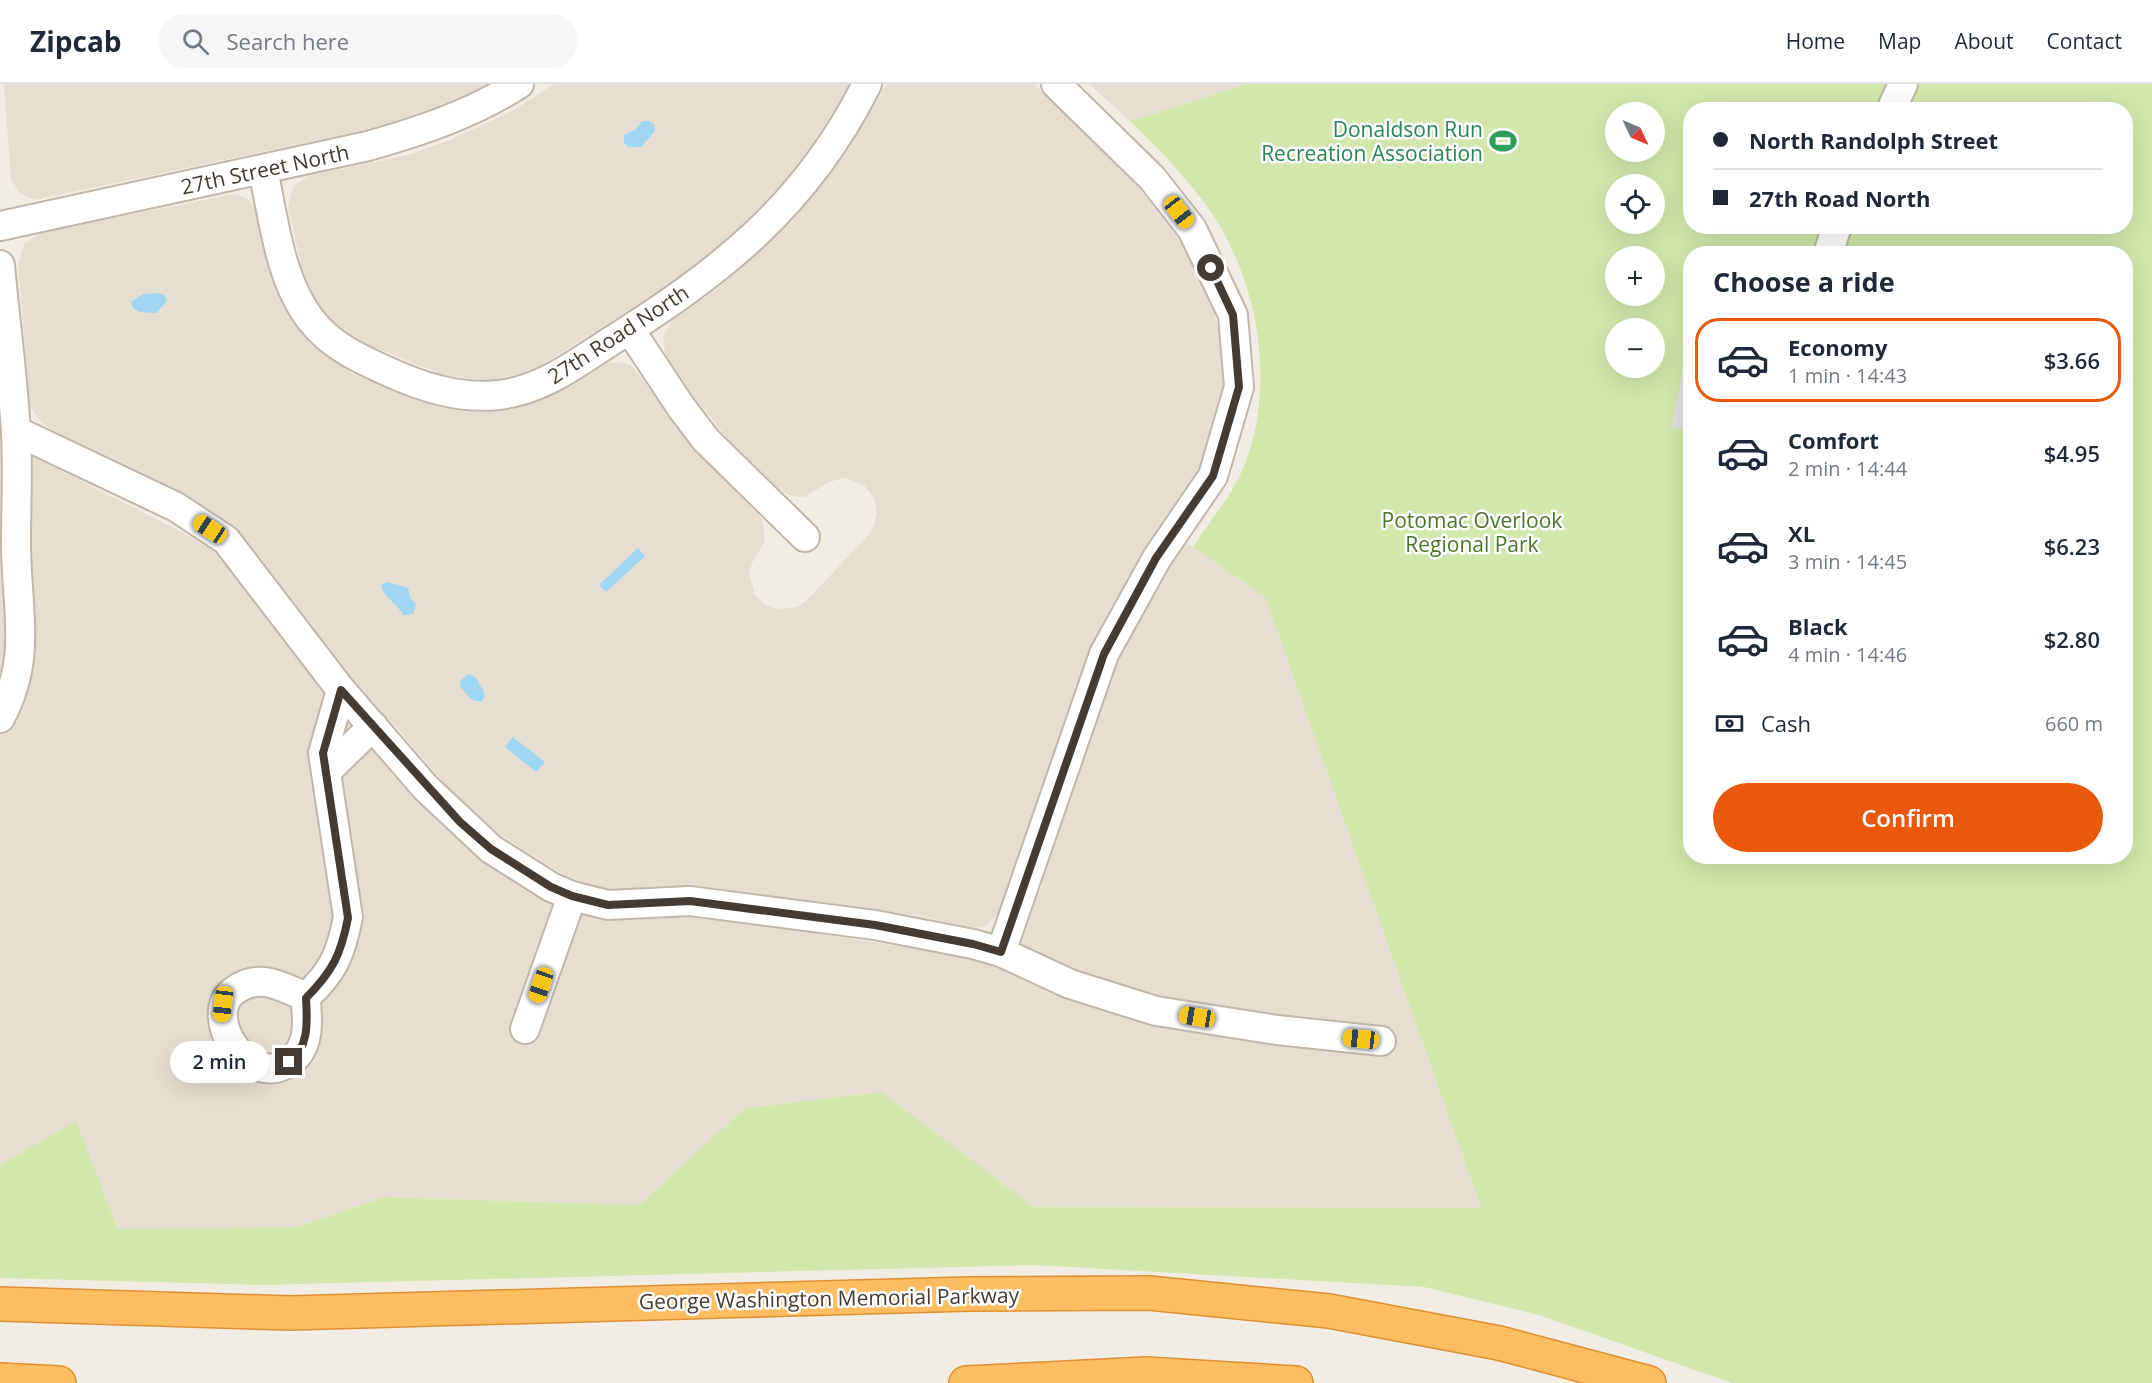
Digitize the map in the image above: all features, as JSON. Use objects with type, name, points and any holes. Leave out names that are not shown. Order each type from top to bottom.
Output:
[{"type":"highway","name":"George Washington Memorial Parkway","points":[[0,1304],[290,1313],[969,1294],[1149,1293],[1329,1311],[1499,1343],[1649,1383]]},
{"type":"highway","points":[[966,1383],[1146,1374],[1296,1383]]},
{"type":"highway","points":[[0,1380],[59,1383]]},
{"type":"street","name":"27th Street North","points":[[0,226],[262,170],[424,130],[488,104],[519,84]]},
{"type":"street","name":"27th Road North","points":[[262,170],[291,288],[311,320],[336,344],[385,370],[445,393],[499,395],[555,377],[630,330],[753,239],[791,200],[818,167],[867,84]]},
{"type":"street","points":[[1001,952],[1104,654],[1156,558],[1213,476],[1239,387],[1233,315],[1192,229],[1152,178],[1056,84]]},
{"type":"street","points":[[1895,102],[1903,84]]},
{"type":"street","points":[[0,265],[16,431],[16,545],[22,645],[10,698],[0,718]]},
{"type":"street","points":[[630,330],[681,407],[706,440],[805,537]]},
{"type":"street","points":[[16,431],[176,507],[226,540],[341,690],[426,788],[491,849],[551,887],[572,896],[608,905],[690,901],[875,925],[973,944],[1001,952],[1070,984],[1156,1011],[1277,1030],[1381,1041]]},
{"type":"street","points":[[306,998],[327,977],[343,943],[348,918],[323,753],[341,690]]},
{"type":"street","points":[[326,772],[373,726]]},
{"type":"street","points":[[525,1029],[572,896]]},
{"type":"shaded area","points":[[4,84],[496,84],[433,113],[404,122],[35,200],[21,194],[11,180]]},
{"type":"shaded area","points":[[554,84],[851,84],[801,162],[743,226],[697,265],[667,286],[542,365],[524,373],[490,380],[445,376],[364,343],[331,320],[314,296],[302,269],[288,207],[293,186],[309,176],[407,155],[448,141],[514,110]]},
{"type":"shaded area","points":[[887,84],[1034,84],[1128,176],[1173,228],[1205,286],[1222,339],[1225,391],[1211,451],[1060,743],[999,912],[986,926],[972,928],[915,915],[711,888],[680,886],[637,891],[609,890],[584,884],[557,871],[501,835],[458,799],[396,727],[340,669],[227,523],[194,502],[53,431],[41,422],[30,406],[18,265],[24,244],[43,232],[235,194],[248,199],[257,211],[272,280],[292,321],[313,346],[351,373],[418,401],[449,409],[482,412],[514,409],[547,398],[608,363],[621,362],[633,367],[691,444],[762,519],[765,541],[749,573],[755,595],[764,604],[776,609],[797,607],[807,600],[872,531],[877,514],[874,498],[864,485],[845,478],[829,482],[805,497],[791,496],[780,490],[729,440],[691,393],[665,354],[663,336],[672,321],[716,290],[792,222],[845,155]]},
{"type":"shaded area","points":[[1089,84],[1247,84],[1130,121]]},
{"type":"shaded area","points":[[1683,369],[1683,429],[1671,428]]},
{"type":"shaded area","points":[[0,413],[3,441],[209,546],[446,827],[548,899],[593,916],[703,915],[965,957],[1005,969],[1021,945],[1118,660],[1182,543],[1193,547],[1265,597],[1481,1208],[1034,1207],[881,1092],[745,1108],[639,1205],[383,1197],[297,1227],[118,1229],[76,1122],[0,1165]]},
{"type":"green space","name":"Potomac Overlook Regional Park","points":[[1247,84],[1899,84],[1890,102],[1683,102],[1683,234],[1828,234],[1822,246],[1683,246],[1683,864],[2133,864],[2133,246],[1841,246],[1847,234],[2133,234],[2133,102],[1905,102],[1914,84],[2152,84],[2152,1383],[1732,1383],[1539,1315],[1424,1287],[1034,1265],[262,1285],[0,1278],[0,1165],[76,1121],[118,1229],[297,1227],[383,1197],[639,1205],[745,1108],[881,1092],[1034,1207],[1481,1208],[1265,597],[1193,547],[1242,471],[1253,438],[1259,404],[1260,369],[1258,334],[1239,266],[1225,235],[1189,183],[1130,121]]},
{"type":"water","points":[[642,121],[654,124],[655,131],[641,147],[628,147],[624,143],[624,135],[636,129]]},
{"type":"water","points":[[143,294],[164,295],[167,301],[156,313],[140,312],[133,308],[131,302]]},
{"type":"water","points":[[638,548],[645,556],[606,592],[599,585]]},
{"type":"water","points":[[387,582],[408,588],[410,597],[416,605],[413,614],[403,615],[388,597],[381,585]]},
{"type":"water","points":[[469,674],[476,678],[485,694],[482,702],[472,700],[460,687],[461,680]]},
{"type":"water","points":[[513,737],[545,762],[536,772],[505,747]]},
{"type":"place","name":"Donaldson Run Recreation Association","points":[[1503,141]]},
{"type":"route","points":[[289,1062],[301,1050],[305,1038],[306,998],[327,977],[343,943],[348,918],[323,753],[341,690],[426,788],[460,822],[491,849],[551,887],[572,896],[608,905],[690,901],[875,925],[973,944],[1001,952],[1104,654],[1156,558],[1213,476],[1239,387],[1233,315],[1211,268]]}]
